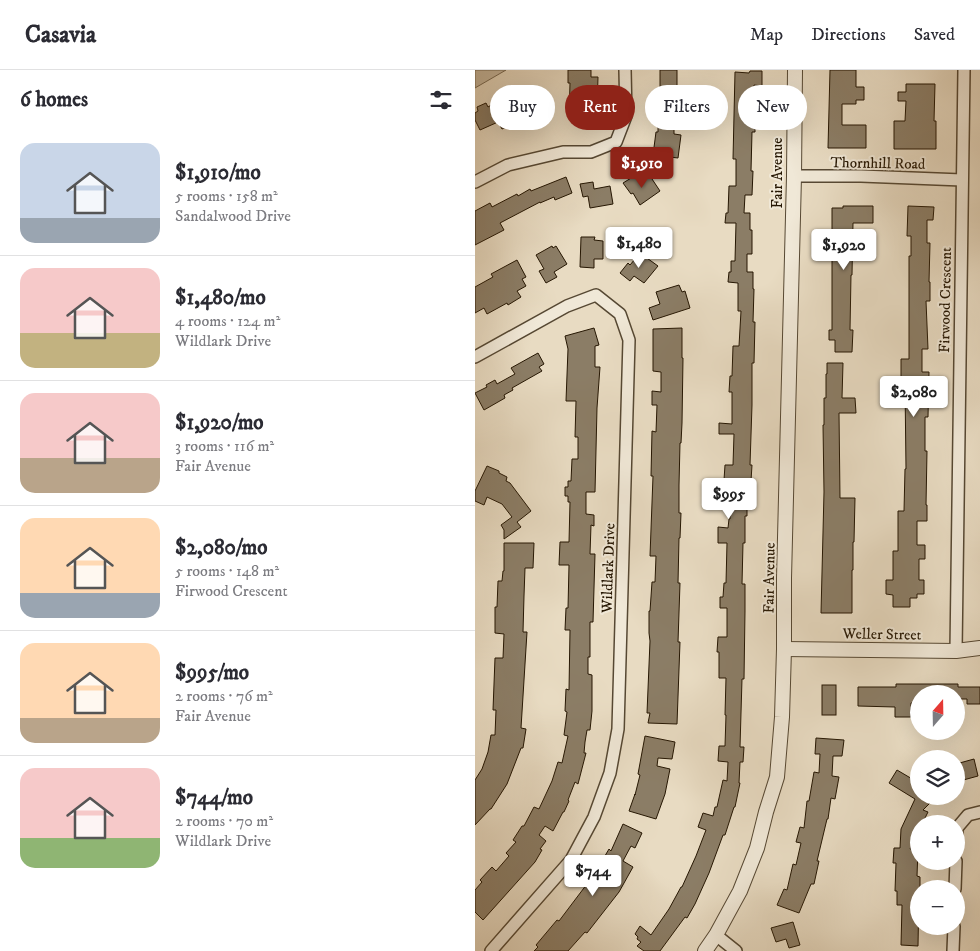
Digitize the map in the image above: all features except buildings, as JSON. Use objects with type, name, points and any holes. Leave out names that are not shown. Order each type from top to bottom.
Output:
[{"type":"street","points":[[475,182],[508,166],[563,152],[591,152],[616,142],[626,116],[625,70]]},
{"type":"street","name":"Fair Avenue","points":[[705,951],[716,936],[741,891],[757,848],[777,777],[782,717],[784,649],[795,70]]},
{"type":"street","name":"Firwood Crescent","points":[[956,651],[964,70]]},
{"type":"street","name":"Thornhill Road","points":[[793,176],[861,176],[962,180]]},
{"type":"street","name":"Wildlark Drive","points":[[475,357],[567,306],[596,295],[620,314],[629,340],[618,729],[611,772],[595,817],[571,860],[491,951]]},
{"type":"street","name":"Weller Street","points":[[784,649],[956,651],[980,648]]},
{"type":"street","points":[[965,819],[968,815],[980,812]]},
{"type":"street","points":[[953,951],[954,935]]},
{"type":"street","points":[[716,936],[736,951]]},
{"type":"shaded area","points":[[475,70],[506,70],[475,88]]}]
